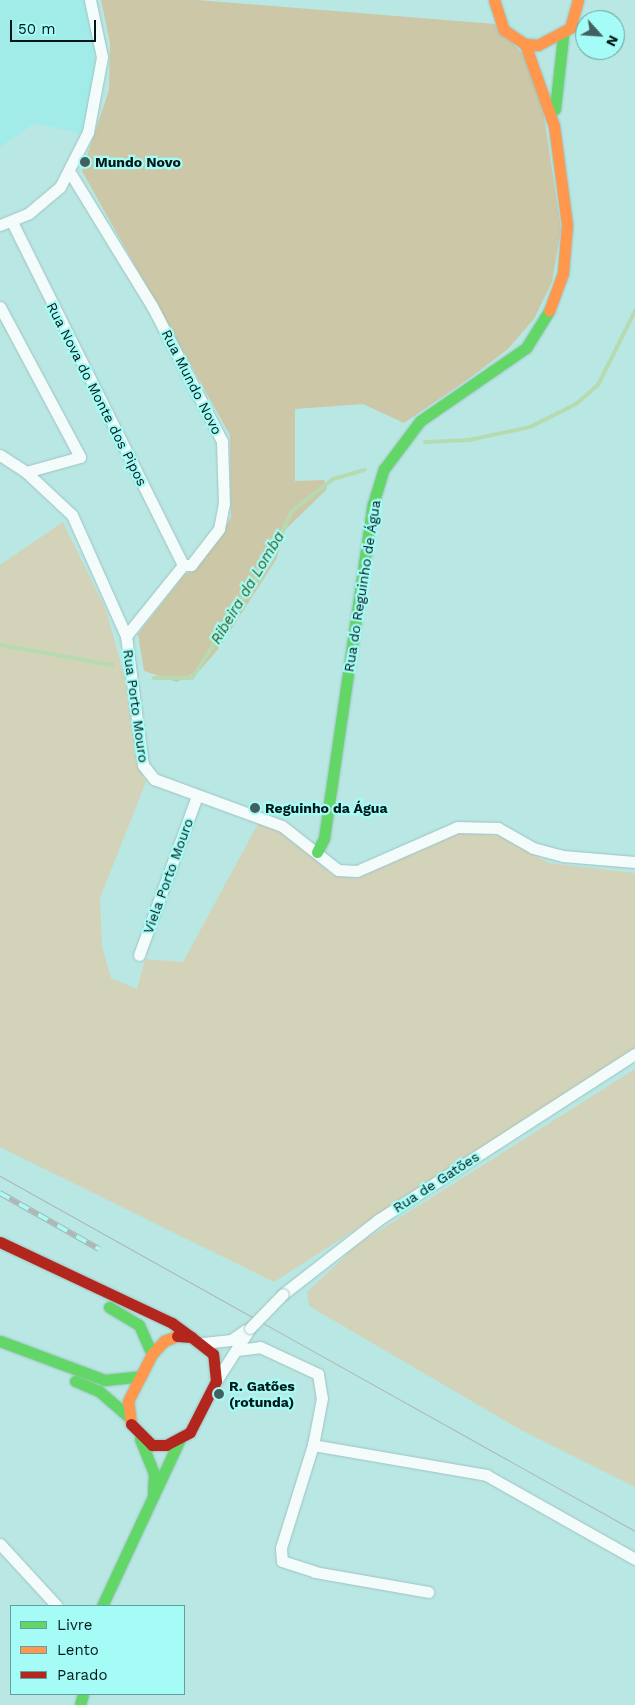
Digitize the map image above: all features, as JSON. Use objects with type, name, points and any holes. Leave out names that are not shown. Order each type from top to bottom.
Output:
[{"type":"main road","points":[[495,2],[504,30],[525,44],[538,45],[563,36],[575,19],[578,0]]},
{"type":"main road","name":"Rua do Reguinho de Água","points":[[317,852],[324,838],[378,486],[408,434],[506,366],[526,348],[551,308],[563,273],[567,242],[554,126],[563,36]]},
{"type":"main road","name":"Rua do Reguinho de Água","points":[[525,44],[554,126]]},
{"type":"main road","points":[[0,1242],[172,1323],[203,1343],[213,1354],[216,1381],[190,1432],[179,1441],[153,1502],[102,1605]]},
{"type":"main road","points":[[0,1256],[126,1315],[139,1325],[152,1354]]},
{"type":"main road","points":[[127,1415],[128,1401],[152,1354],[164,1341],[191,1337]]},
{"type":"main road","points":[[0,1341],[105,1380],[140,1376]]},
{"type":"main road","points":[[0,1352],[100,1390],[127,1415],[140,1439],[154,1474],[153,1502]]},
{"type":"main road","points":[[140,1439],[159,1445],[179,1441]]},
{"type":"street","points":[[0,226],[12,222],[46,202],[70,174],[88,132],[101,77],[99,36],[90,0]]},
{"type":"street","name":"Rua Mundo Novo","points":[[70,174],[152,306],[222,441],[224,503],[219,529],[195,562],[183,565],[126,636]]},
{"type":"street","name":"Rua Nova do Monte dos Pipos","points":[[12,222],[183,565]]},
{"type":"street","points":[[0,307],[80,457],[26,472]]},
{"type":"street","name":"Rua Porto Mouro","points":[[0,455],[26,472],[72,515],[126,636],[146,773],[197,796],[282,826],[338,870],[357,871],[457,827],[498,828],[533,848],[556,854],[635,862]]},
{"type":"street","name":"Viela Porto Mouro","points":[[139,955],[197,796]]},
{"type":"street","name":"Rua de Gatões","points":[[216,1381],[250,1328],[283,1294],[378,1220],[635,1054]]},
{"type":"street","name":"Rua de Gatões","points":[[203,1343],[231,1340],[250,1328]]},
{"type":"street","points":[[237,1350],[260,1347],[318,1374],[322,1398],[313,1445],[282,1548],[282,1561],[314,1572],[428,1592]]},
{"type":"street","points":[[313,1445],[486,1475],[635,1559]]},
{"type":"street","points":[[0,1544],[55,1605]]},
{"type":"shaded area","points":[[0,0],[84,0],[94,46],[95,86],[81,134],[35,123],[0,147]]},
{"type":"shaded area","points":[[101,0],[197,0],[495,24],[530,62],[541,96],[561,229],[552,282],[534,319],[508,349],[404,423],[363,404],[295,409],[295,481],[324,480],[327,489],[285,530],[277,558],[220,647],[200,670],[177,682],[144,671],[138,634],[185,574],[196,570],[231,518],[230,435],[82,171],[109,90],[110,43]]},
{"type":"green space","points":[[63,522],[106,610],[128,688],[137,766],[146,782],[100,898],[102,946],[111,978],[137,989],[145,959],[183,962],[259,822],[282,830],[331,874],[355,879],[462,832],[499,836],[549,863],[635,873],[635,1050],[274,1282],[0,1147],[0,565]]},
{"type":"green space","points":[[635,1069],[635,1487],[521,1430],[309,1306],[307,1292],[358,1244]]},
{"type":"waterway","name":"Ribeira da Lomba","points":[[425,442],[469,440],[530,427],[576,404],[598,385],[635,311]]},
{"type":"waterway","name":"Ribeira da Lomba","points":[[154,678],[192,678],[270,557],[292,511],[333,479],[365,470]]},
{"type":"waterway","name":"Ribeira da Lomba","points":[[0,645],[112,665]]},
{"type":"tram line","points":[[0,1176],[635,1531]]},
{"type":"railway","points":[[0,1193],[99,1249]]},
{"type":"traffic: fast","points":[[555,109],[563,36]]},
{"type":"traffic: fast","points":[[317,852],[324,838],[373,504],[384,469],[420,421],[526,348],[549,311]]},
{"type":"traffic: fast","points":[[109,1307],[139,1325],[152,1354]]},
{"type":"traffic: fast","points":[[0,1341],[105,1380],[141,1376]]},
{"type":"traffic: fast","points":[[75,1381],[99,1391],[127,1415]]},
{"type":"traffic: fast","points":[[140,1439],[154,1474],[153,1494]]},
{"type":"traffic: fast","points":[[102,1605],[179,1441]]},
{"type":"traffic: fast","points":[[80,1705],[83,1695]]},
{"type":"traffic: slow","points":[[494,0],[504,30],[525,44],[538,45],[570,28],[578,0]]},
{"type":"traffic: slow","points":[[525,44],[554,126],[567,225],[563,273],[549,311]]},
{"type":"traffic: slow","points":[[131,1424],[128,1401],[152,1354],[164,1341],[177,1336]]},
{"type":"traffic: jam","points":[[0,1242],[172,1323],[191,1337]]},
{"type":"traffic: jam","points":[[131,1424],[152,1445],[166,1445],[190,1432],[216,1381],[213,1354],[191,1337],[177,1336]]},
{"type":"place","name":"Mundo Novo","points":[[85,162]]},
{"type":"place","name":"Reguinho da Água","points":[[255,808]]},
{"type":"place","name":"R. Gatões (rotunda)","points":[[219,1394]]}]
